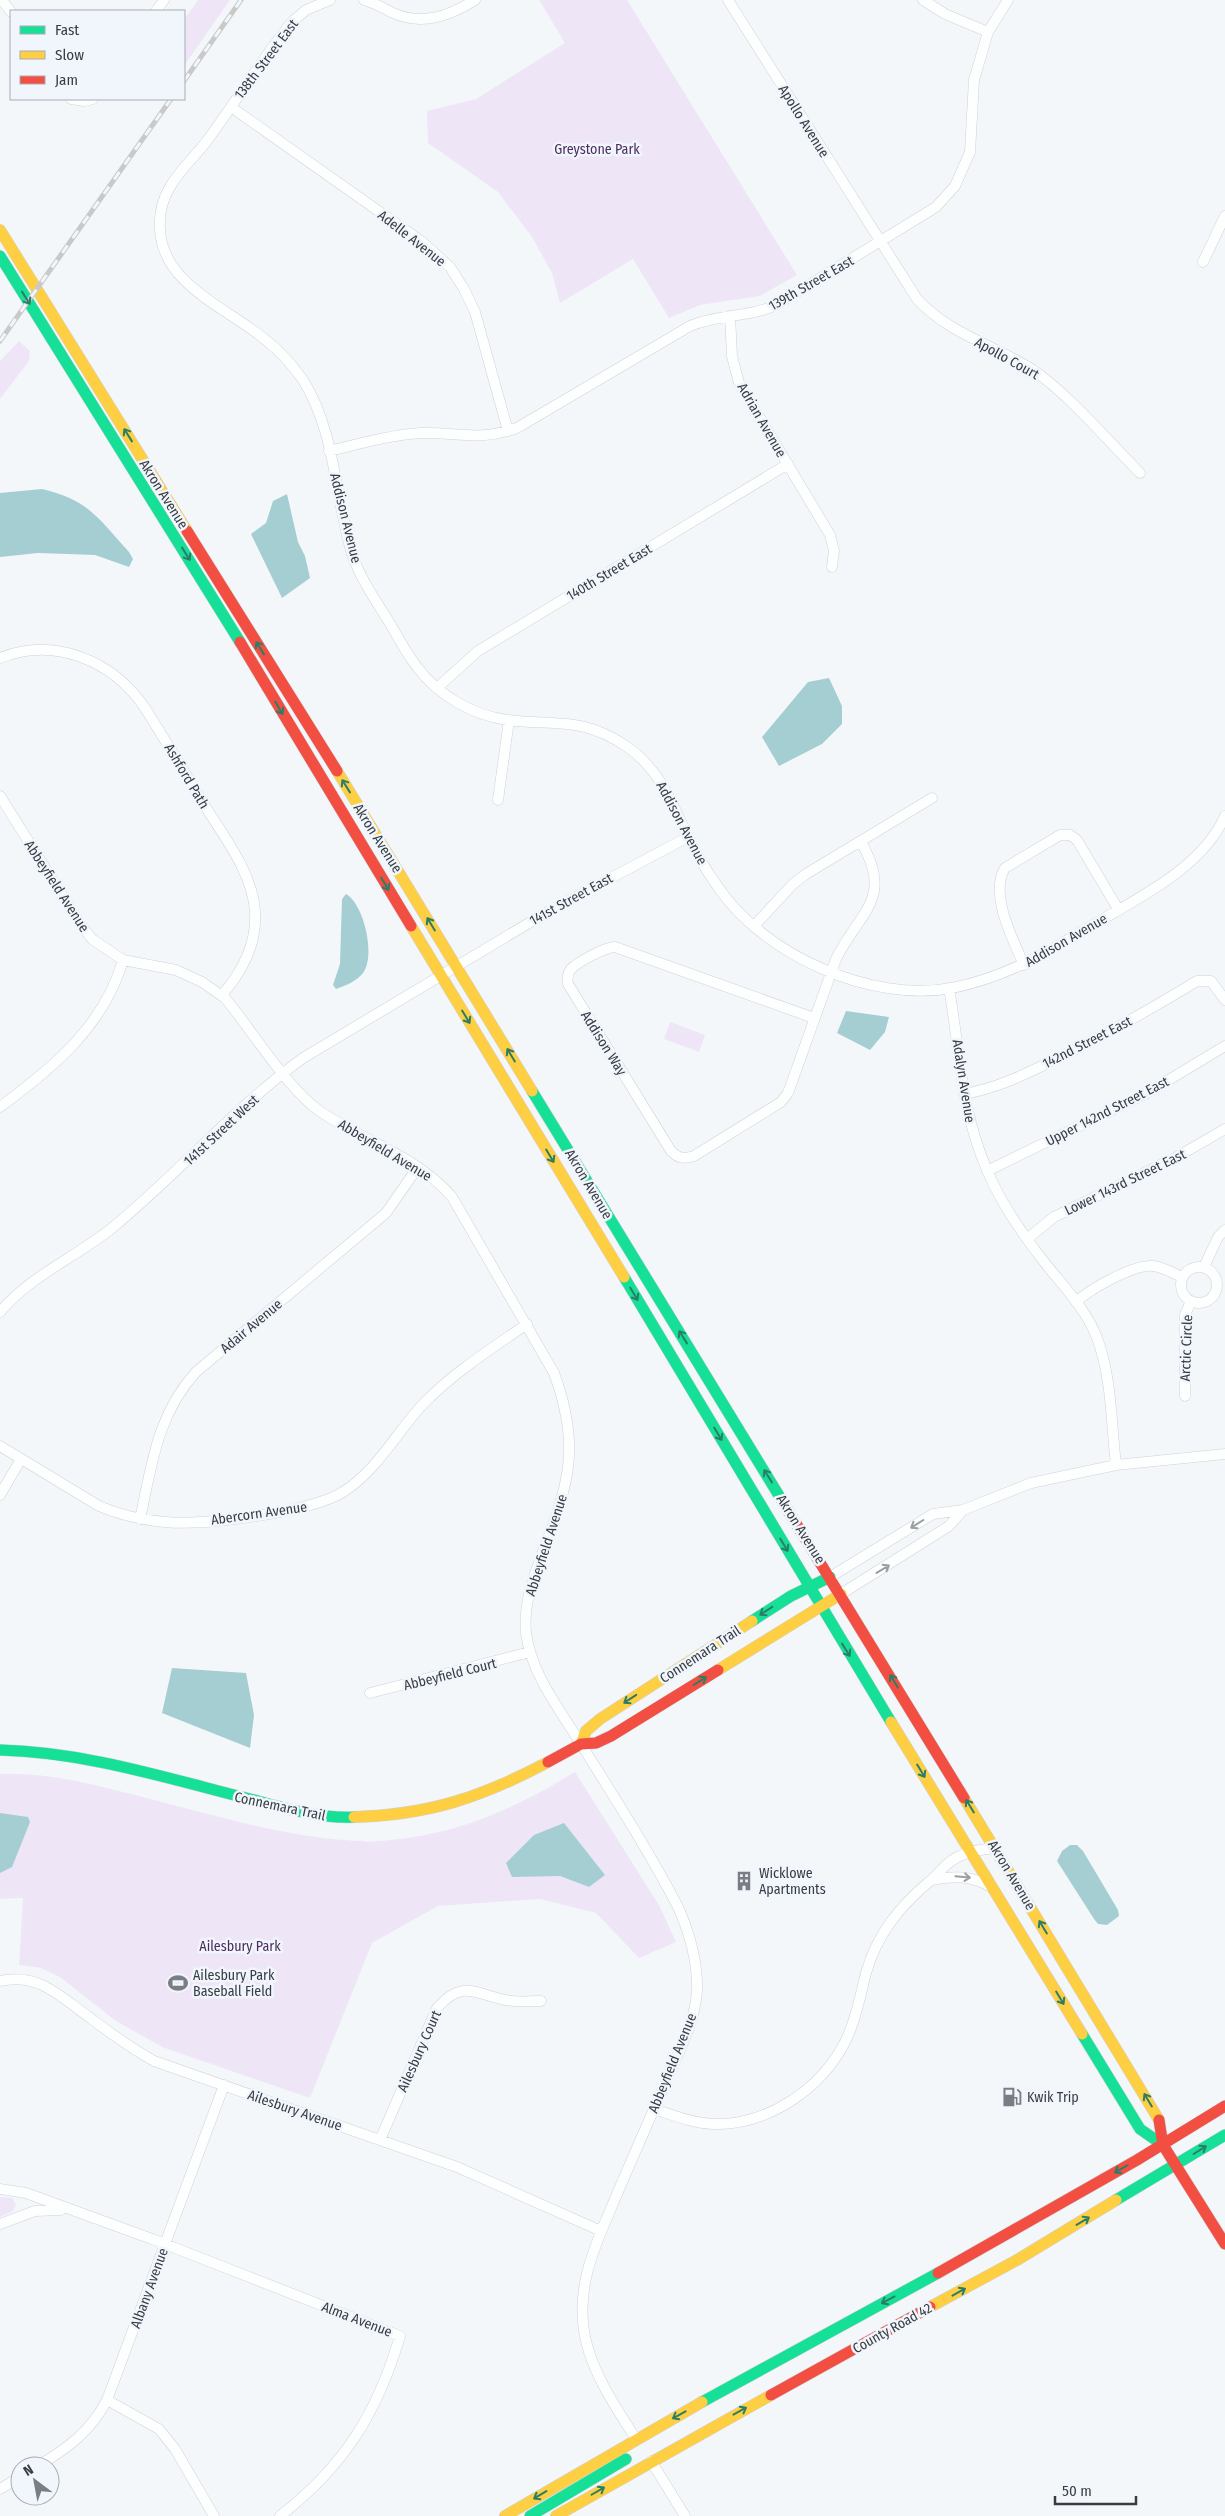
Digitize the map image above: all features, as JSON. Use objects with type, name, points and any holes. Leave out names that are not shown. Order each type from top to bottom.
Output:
[{"type":"main road","name":"Akron Avenue","points":[[0,230],[456,966],[841,1594],[1159,2118],[1163,2145]]},
{"type":"main road","name":"Akron Avenue","points":[[0,256],[234,631],[440,975],[680,1369],[821,1608],[1140,2129],[1163,2145],[1225,2244]]},
{"type":"main road","name":"Connemara Trail","points":[[581,1744],[586,1731],[600,1719],[808,1586],[830,1577]]},
{"type":"main road","name":"Connemara Trail","points":[[0,1750],[37,1751],[102,1762],[310,1814],[340,1818],[410,1812],[453,1804],[512,1781],[581,1744],[596,1743],[611,1736],[804,1615],[821,1608],[841,1594]]},
{"type":"main road","name":"County Road 42","points":[[505,2516],[636,2439],[979,2251],[1163,2145],[1225,2106]]},
{"type":"main road","name":"County Road 42","points":[[556,2516],[651,2461],[1002,2268],[1225,2135]]},
{"type":"main road","points":[[530,2516],[637,2452],[636,2439]]},
{"type":"street","points":[[2,0],[10,11]]},
{"type":"street","name":"138th Street East","points":[[231,107],[292,22],[306,10],[330,0]]},
{"type":"street","points":[[364,0],[402,16],[420,19],[447,16],[475,0]]},
{"type":"street","name":"Apollo Avenue","points":[[728,0],[879,242]]},
{"type":"street","points":[[923,0],[945,14],[988,32]]},
{"type":"street","name":"139th Street East","points":[[330,451],[409,434],[472,437],[508,431],[534,419],[690,326],[710,319],[755,314],[776,305],[936,207],[946,197],[959,178],[970,152],[972,96],[988,32],[1008,0]]},
{"type":"street","name":"Adelle Avenue","points":[[231,107],[421,241],[450,267],[464,288],[475,312],[508,431]]},
{"type":"street","name":"Addison Avenue","points":[[231,107],[168,190],[160,218],[163,247],[171,265],[183,280],[268,341],[291,364],[316,404],[330,451],[349,542],[360,574],[412,661],[437,688],[470,709],[509,720],[555,721],[577,724],[602,733],[626,746],[662,782],[688,837],[718,888],[728,901],[755,925],[800,958],[830,973],[865,984],[895,988],[949,988],[979,982],[1024,965],[1184,868],[1211,840],[1224,822]]},
{"type":"street","points":[[1203,262],[1225,216]]},
{"type":"street","name":"Apollo Court","points":[[879,242],[909,289],[934,316],[954,330],[1036,372],[1055,388],[1140,473]]},
{"type":"street","name":"Adrian Avenue","points":[[730,316],[732,356],[736,374],[830,536],[834,551],[832,567]]},
{"type":"street","name":"140th Street East","points":[[437,688],[464,661],[478,651],[788,464]]},
{"type":"street","name":"Ashford Path","points":[[0,658],[36,650],[76,654],[114,674],[131,689],[145,708],[236,856],[253,898],[255,920],[252,942],[242,969],[222,996]]},
{"type":"street","points":[[498,800],[509,720]]},
{"type":"street","name":"Abbeyfield Avenue","points":[[0,796],[85,931],[99,945],[123,960],[176,970],[202,982],[222,996],[283,1073],[320,1112],[418,1167],[441,1184],[452,1197],[554,1373],[563,1399],[571,1450],[568,1479],[561,1505],[529,1590],[526,1632],[530,1652],[544,1686],[667,1886],[688,1929],[694,1950],[697,1993],[693,2014],[601,2231],[584,2280],[582,2298],[586,2341],[594,2362],[621,2415],[636,2439]]},
{"type":"street","points":[[755,925],[793,884],[932,798]]},
{"type":"street","points":[[1024,965],[1005,919],[1000,893],[1000,876],[1005,868],[1060,835],[1070,835],[1077,840],[1118,909]]},
{"type":"street","name":"141st Street East","points":[[456,966],[596,884],[688,837]]},
{"type":"street","name":"Addison Way","points":[[814,1018],[614,947],[607,947],[572,969],[567,976],[568,984],[671,1151],[677,1157],[685,1159],[694,1156],[781,1102],[788,1093],[830,973],[845,942],[860,923],[872,898],[874,870],[861,842]]},
{"type":"street","points":[[1,1103],[56,1063],[81,1038],[109,996],[123,960]]},
{"type":"street","name":"141st Street West","points":[[0,1312],[34,1282],[95,1240],[135,1208],[283,1073],[456,966]]},
{"type":"street","name":"142nd Street East","points":[[964,1094],[998,1087],[1115,1030],[1197,981],[1205,979],[1216,987],[1225,1000]]},
{"type":"street","name":"Adalyn Avenue","points":[[949,988],[964,1094],[973,1136],[987,1171],[1008,1211],[1027,1239],[1076,1302],[1097,1337],[1106,1372],[1116,1465]]},
{"type":"street","name":"Upper 142nd Street East","points":[[987,1171],[1147,1093],[1225,1046]]},
{"type":"street","name":"Lower 143rd Street East","points":[[1027,1239],[1054,1217],[1176,1158],[1225,1129]]},
{"type":"street","name":"Adair Avenue","points":[[140,1519],[159,1435],[173,1402],[183,1386],[196,1372],[386,1213],[418,1167]]},
{"type":"street","points":[[1204,1267],[1218,1237],[1225,1230]]},
{"type":"street","points":[[1076,1302],[1086,1294],[1142,1267],[1153,1266],[1182,1277]]},
{"type":"street","points":[[1204,1267],[1214,1275],[1221,1289],[1202,1303],[1191,1301],[1182,1291],[1182,1277],[1191,1268],[1204,1267]]},
{"type":"street","name":"Arctic Circle","points":[[1185,1396],[1185,1315],[1191,1301]]},
{"type":"street","name":"Abercorn Avenue","points":[[0,1446],[99,1506],[140,1519],[183,1523],[284,1512],[316,1504],[343,1492],[361,1478],[408,1420],[451,1377],[527,1324]]},
{"type":"street","points":[[830,1577],[933,1514],[963,1510],[1031,1483],[1116,1465],[1225,1454]]},
{"type":"street","points":[[0,1494],[21,1459]]},
{"type":"street","points":[[841,1594],[949,1526],[963,1510]]},
{"type":"street","name":"Abbeyfield Court","points":[[370,1693],[530,1652]]},
{"type":"street","points":[[654,2109],[690,2120],[713,2124],[734,2123],[773,2111],[804,2091],[818,2079],[844,2042],[857,2011],[872,1955],[885,1929],[904,1905],[947,1864],[970,1850],[995,1848]]},
{"type":"street","points":[[932,1880],[967,1877],[981,1880],[992,1887]]},
{"type":"street","name":"Ailesbury Avenue","points":[[0,1981],[20,1978],[44,1985],[62,1995],[134,2050],[154,2061],[457,2167],[601,2231]]},
{"type":"street","name":"Ailesbury Court","points":[[380,2140],[437,2008],[445,1999],[455,1992],[467,1989],[502,2000],[541,2001]]},
{"type":"street","name":"Albany Avenue","points":[[53,2456],[82,2436],[108,2400],[224,2085]]},
{"type":"street","points":[[0,2189],[26,2193],[165,2244]]},
{"type":"street","points":[[0,2224],[35,2210],[72,2211]]},
{"type":"street","name":"Alma Avenue","points":[[165,2244],[400,2336],[391,2366],[369,2416],[351,2446],[327,2474],[280,2516]]},
{"type":"street","points":[[108,2400],[139,2416],[159,2430],[175,2449],[214,2516]]},
{"type":"street","points":[[651,2461],[685,2516]]},
{"type":"green space","points":[[198,0],[230,0],[185,65],[185,19]]},
{"type":"green space","name":"Greystone Park","points":[[539,0],[627,0],[797,275],[760,296],[700,305],[669,318],[633,259],[560,303],[552,273],[532,237],[498,192],[428,143],[427,111],[476,99],[565,43]]},
{"type":"green space","points":[[19,341],[30,351],[29,361],[0,399],[0,361]]},
{"type":"green space","points":[[670,1022],[705,1035],[699,1052],[664,1039]]},
{"type":"green space","name":"Ailesbury Park","points":[[575,1772],[659,1905],[676,1942],[639,1958],[596,1913],[540,1899],[438,1906],[372,1943],[310,2098],[162,2047],[116,2021],[60,1977],[41,1968],[19,1965],[23,1898],[0,1899],[0,1774],[66,1779],[247,1824],[306,1835],[364,1842],[395,1840],[423,1835],[474,1822],[524,1801]]},
{"type":"green space","points":[[0,2197],[12,2198],[16,2205],[13,2211],[0,2217]]},
{"type":"water","points":[[42,489],[58,493],[92,512],[129,552],[133,559],[129,567],[95,555],[38,553],[0,557],[0,493]]},
{"type":"water","points":[[287,494],[298,542],[305,556],[310,578],[282,598],[251,534],[266,523],[273,501]]},
{"type":"water","points":[[829,678],[842,706],[842,724],[822,744],[779,766],[762,737],[808,682]]},
{"type":"water","points":[[346,894],[358,908],[363,919],[368,943],[367,965],[358,978],[336,989],[333,985],[340,964],[342,899]]},
{"type":"water","points":[[846,1011],[889,1017],[885,1032],[870,1050],[837,1033]]},
{"type":"water","points":[[172,1668],[246,1673],[254,1715],[250,1748],[162,1713]]},
{"type":"water","points":[[0,1813],[28,1817],[30,1822],[12,1867],[0,1873]]},
{"type":"water","points":[[564,1823],[605,1875],[589,1887],[560,1876],[512,1877],[506,1863],[534,1835]]},
{"type":"water","points":[[1070,1845],[1077,1845],[1083,1851],[1118,1910],[1119,1916],[1107,1925],[1098,1924],[1094,1919],[1057,1861],[1062,1851]]},
{"type":"railway","points":[[185,80],[241,0]]},
{"type":"railway","points":[[0,341],[170,100]]},
{"type":"traffic: fast","points":[[0,256],[240,642]]},
{"type":"traffic: fast","points":[[532,1091],[789,1512]]},
{"type":"traffic: fast","points":[[624,1277],[891,1722]]},
{"type":"traffic: fast","points":[[752,1621],[791,1596],[830,1577]]},
{"type":"traffic: fast","points":[[0,1750],[61,1755],[91,1760],[150,1773],[296,1811],[325,1816],[354,1817]]},
{"type":"traffic: fast","points":[[1082,2034],[1140,2129],[1163,2145]]},
{"type":"traffic: fast","points":[[1116,2200],[1225,2135]]},
{"type":"traffic: fast","points":[[702,2402],[938,2273]]},
{"type":"traffic: fast","points":[[530,2516],[626,2459]]},
{"type":"traffic: slow","points":[[0,230],[187,531]]},
{"type":"traffic: slow","points":[[337,771],[532,1091]]},
{"type":"traffic: slow","points":[[411,926],[624,1277]]},
{"type":"traffic: slow","points":[[718,1670],[841,1594]]},
{"type":"traffic: slow","points":[[581,1744],[586,1731],[600,1719],[752,1621]]},
{"type":"traffic: slow","points":[[891,1722],[1082,2034]]},
{"type":"traffic: slow","points":[[354,1817],[407,1812],[454,1802],[500,1785],[548,1762]]},
{"type":"traffic: slow","points":[[964,1798],[1159,2120]]},
{"type":"traffic: slow","points":[[930,2307],[1017,2260],[1116,2200]]},
{"type":"traffic: slow","points":[[556,2516],[771,2395]]},
{"type":"traffic: slow","points":[[505,2516],[702,2402]]},
{"type":"traffic: jam","points":[[187,531],[337,771]]},
{"type":"traffic: jam","points":[[240,642],[411,926]]},
{"type":"traffic: jam","points":[[789,1512],[964,1798]]},
{"type":"traffic: jam","points":[[548,1762],[581,1744],[596,1743],[611,1736],[718,1670]]},
{"type":"traffic: jam","points":[[938,2273],[1137,2160],[1225,2106]]},
{"type":"traffic: jam","points":[[1159,2120],[1163,2145],[1225,2244]]},
{"type":"traffic: jam","points":[[771,2395],[930,2307]]},
{"type":"place","name":"Wicklowe Apartments","points":[[744,1881]]},
{"type":"place","name":"Ailesbury Park Baseball Field","points":[[178,1983]]},
{"type":"place","name":"Kwik Trip","points":[[1012,2097]]}]
